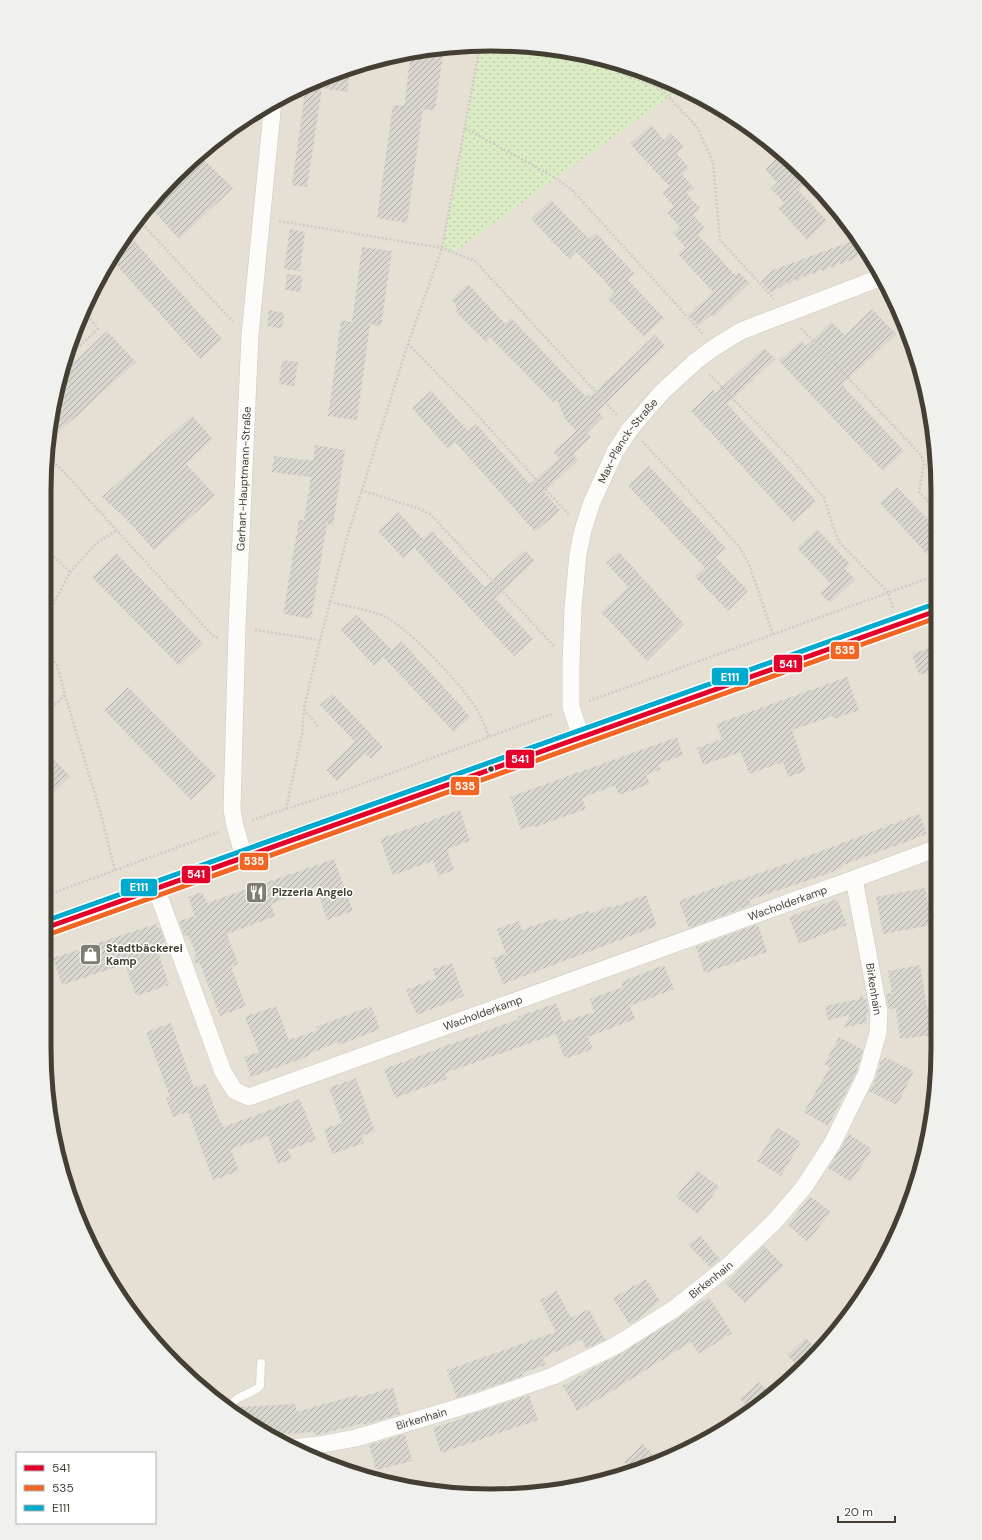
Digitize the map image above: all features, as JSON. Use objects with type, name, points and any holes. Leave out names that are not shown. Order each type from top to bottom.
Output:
[{"type":"street","name":"Gerhart-Hauptmann-Straße","points":[[244,857],[232,810],[237,644],[251,324],[272,109]]},
{"type":"street","name":"Max-Planck-Straße","points":[[581,737],[572,707],[571,664],[573,608],[578,554],[583,530],[603,476],[615,452],[630,429],[662,392],[696,361],[715,347],[741,331],[877,279]]},
{"type":"street","points":[[51,926],[931,612]]},
{"type":"street","name":"Wacholderkamp","points":[[156,888],[223,1072],[235,1090],[249,1097],[854,880],[931,851]]},
{"type":"street","name":"Birkenhain","points":[[302,1447],[356,1438],[477,1402],[553,1376],[615,1346],[674,1309],[728,1266],[774,1222],[804,1187],[832,1144],[866,1075],[878,1033],[879,1012],[854,880]]},
{"type":"lane","points":[[233,1405],[243,1394],[256,1391],[260,1386],[261,1363]]},
{"type":"path","points":[[286,809],[302,734],[304,708],[320,640],[361,490],[408,344],[442,248],[479,51]]},
{"type":"path","points":[[604,66],[661,89],[697,127],[713,162],[720,240],[786,313],[921,455],[924,463],[919,492],[931,505]]},
{"type":"path","points":[[661,89],[666,87]]},
{"type":"path","points":[[465,128],[554,177],[572,190],[682,313],[715,347]]},
{"type":"path","points":[[261,218],[442,248],[474,261],[738,545],[749,564],[772,634]]},
{"type":"path","points":[[142,223],[233,322],[251,324]]},
{"type":"path","points":[[73,352],[98,329],[88,315]]},
{"type":"path","points":[[408,344],[467,404],[583,530]]},
{"type":"path","points":[[696,361],[791,459],[824,498],[839,542],[888,592],[897,625]]},
{"type":"path","points":[[52,460],[214,637],[237,644]]},
{"type":"path","points":[[361,490],[417,508],[430,514],[571,664]]},
{"type":"path","points":[[51,609],[70,572],[97,542],[117,530]]},
{"type":"path","points":[[51,554],[70,572]]},
{"type":"path","points":[[246,822],[348,789],[931,577]]},
{"type":"path","points":[[330,602],[381,615],[392,621],[409,634],[456,682],[476,707],[489,737]]},
{"type":"path","points":[[238,627],[320,640]]},
{"type":"path","points":[[51,656],[57,665],[64,695],[100,814],[115,871]]},
{"type":"path","points":[[51,707],[64,695]]},
{"type":"path","points":[[304,708],[318,726]]},
{"type":"path","points":[[51,894],[220,831]]},
{"type":"shaded area","points":[[480,51],[443,247],[666,99],[680,93],[735,125],[781,160],[822,201],[857,247],[886,296],[908,350],[923,405],[930,462],[931,491],[931,1049],[930,1078],[923,1135],[908,1190],[898,1217],[886,1244],[857,1293],[822,1339],[802,1360],[781,1380],[735,1415],[686,1444],[659,1456],[632,1466],[577,1481],[520,1488],[491,1489],[462,1488],[405,1481],[350,1466],[296,1444],[247,1415],[201,1380],[160,1339],[125,1293],[96,1244],[74,1190],[59,1135],[52,1078],[51,1049],[51,491],[52,462],[59,405],[74,350],[96,296],[125,247],[142,223],[160,201],[201,160],[247,125],[296,96],[350,74],[405,59],[462,52]]},
{"type":"green space","points":[[480,51],[520,52],[577,59],[632,74],[680,93],[666,99],[454,252],[443,247]]},
{"type":"building","points":[[443,54],[435,111],[423,109],[407,223],[377,218],[393,105],[404,106],[410,58]]},
{"type":"building","points":[[350,74],[347,92],[322,88],[307,187],[292,185],[305,92]]},
{"type":"building","points":[[651,125],[664,140],[671,133],[684,147],[676,153],[689,168],[682,174],[694,188],[687,194],[700,208],[693,215],[705,228],[698,235],[735,275],[739,272],[749,283],[714,317],[711,315],[699,326],[688,315],[713,292],[678,254],[685,247],[673,233],[680,227],[667,213],[674,206],[662,193],[669,186],[630,144]]},
{"type":"building","points":[[778,157],[781,160],[805,184],[798,190],[827,221],[807,240],[778,208],[784,203],[771,189],[777,183],[765,169]]},
{"type":"building","points":[[203,159],[233,188],[179,239],[153,210],[180,180]]},
{"type":"building","points":[[551,200],[589,239],[596,233],[634,273],[628,280],[664,318],[644,337],[608,299],[614,292],[602,278],[576,252],[569,259],[531,219]]},
{"type":"building","points":[[290,229],[305,232],[300,271],[284,269]]},
{"type":"building","points":[[131,238],[222,339],[200,359],[115,263]]},
{"type":"building","points":[[853,241],[860,252],[850,262],[848,259],[842,265],[839,262],[833,268],[830,266],[823,272],[821,269],[815,275],[812,272],[806,278],[803,276],[797,282],[795,279],[788,285],[786,282],[772,293],[761,282],[773,270]]},
{"type":"building","points":[[362,247],[392,251],[381,326],[370,324],[357,420],[328,416],[341,320],[352,322]]},
{"type":"building","points":[[287,274],[303,276],[300,292],[285,290]]},
{"type":"building","points":[[468,284],[505,324],[511,318],[586,397],[589,395],[591,396],[655,335],[665,346],[598,411],[603,417],[587,433],[591,437],[573,454],[578,460],[544,492],[560,510],[535,532],[455,442],[448,449],[412,408],[431,391],[468,431],[476,424],[530,484],[559,458],[553,452],[576,431],[565,419],[557,400],[554,403],[490,337],[486,342],[457,313],[456,305],[451,300]]},
{"type":"building","points":[[872,309],[896,334],[842,385],[904,451],[883,471],[779,361],[801,341],[806,346],[831,322],[845,335]]},
{"type":"building","points":[[269,310],[284,313],[282,329],[267,326]]},
{"type":"building","points":[[107,331],[136,362],[55,436],[59,405],[69,367]]},
{"type":"building","points":[[764,348],[775,359],[727,404],[816,501],[793,522],[691,411],[713,390],[716,393]]},
{"type":"building","points":[[282,360],[298,362],[294,386],[279,384]]},
{"type":"building","points":[[192,416],[213,439],[186,464],[215,495],[154,550],[126,519],[102,497]]},
{"type":"building","points":[[315,445],[345,450],[333,525],[327,524],[311,619],[283,614],[299,520],[304,520],[311,477],[272,472],[274,456],[313,461]]},
{"type":"building","points":[[649,466],[726,548],[716,557],[748,591],[728,611],[695,577],[705,568],[628,486]]},
{"type":"building","points":[[897,487],[931,523],[931,550],[927,554],[880,503]]},
{"type":"building","points":[[398,512],[423,539],[432,531],[485,587],[525,550],[535,561],[495,598],[533,639],[514,656],[414,548],[403,558],[378,531]]},
{"type":"building","points":[[817,529],[850,564],[845,569],[855,579],[830,603],[820,593],[830,583],[797,548]]},
{"type":"building","points":[[619,552],[684,624],[647,661],[601,612],[628,587],[606,563]]},
{"type":"building","points":[[116,553],[203,643],[179,666],[92,577]]},
{"type":"building","points":[[357,615],[392,650],[401,641],[470,717],[454,732],[383,657],[374,666],[341,630]]},
{"type":"building","points":[[931,648],[931,671],[919,675],[912,654]]},
{"type":"building","points":[[847,677],[859,710],[834,719],[833,716],[792,730],[806,771],[788,777],[783,762],[749,774],[741,752],[703,765],[697,748],[722,739],[716,724]]},
{"type":"building","points":[[128,687],[216,776],[191,800],[104,710]]},
{"type":"building","points":[[333,694],[383,747],[371,759],[365,753],[337,781],[326,770],[355,742],[320,705]]},
{"type":"building","points":[[677,737],[683,755],[659,764],[661,769],[646,775],[650,784],[619,795],[615,785],[582,798],[586,809],[535,827],[534,825],[521,830],[510,797]]},
{"type":"building","points":[[51,756],[70,776],[51,794]]},
{"type":"building","points":[[460,810],[470,841],[447,849],[454,870],[438,875],[433,861],[393,875],[380,839]]},
{"type":"building","points":[[919,814],[927,834],[843,865],[843,867],[827,874],[749,900],[751,905],[689,928],[679,901],[797,860]]},
{"type":"building","points":[[334,859],[353,911],[327,920],[316,887],[271,904],[275,916],[227,934],[238,964],[231,967],[246,1006],[220,1016],[200,964],[194,962],[196,954],[188,935],[184,936],[179,921],[195,916],[188,897],[202,892],[207,903]]},
{"type":"building","points":[[925,888],[931,925],[883,934],[876,897]]},
{"type":"building","points":[[646,895],[657,926],[503,984],[493,958],[506,954],[497,929],[519,921],[522,930],[556,918],[558,922],[589,911],[590,914],[610,906],[611,908]]},
{"type":"building","points":[[837,899],[847,925],[799,944],[789,917]]},
{"type":"building","points":[[156,924],[158,928],[160,927],[165,942],[156,945],[169,985],[136,996],[125,964],[62,985],[53,958]]},
{"type":"building","points":[[758,924],[767,952],[704,973],[696,947]]},
{"type":"building","points":[[452,963],[464,996],[417,1015],[406,990],[436,978],[433,969]]},
{"type":"building","points":[[664,965],[674,989],[630,1006],[635,1019],[588,1037],[593,1049],[565,1059],[556,1034],[445,1073],[447,1079],[395,1098],[384,1069],[519,1019],[518,1017],[556,1003],[563,1022],[594,1012],[590,999],[623,987],[621,982]]},
{"type":"building","points":[[920,965],[927,1007],[929,1007],[931,1035],[900,1039],[896,1008],[889,1010],[886,994],[892,993],[888,971]]},
{"type":"building","points":[[862,993],[863,999],[866,998],[869,1013],[866,1015],[867,1023],[844,1027],[850,1015],[828,1020],[825,1006],[859,999]]},
{"type":"building","points":[[276,1006],[289,1040],[318,1030],[316,1027],[371,1006],[380,1029],[339,1045],[338,1042],[309,1054],[309,1056],[251,1077],[244,1057],[259,1052],[245,1017]]},
{"type":"building","points":[[171,1023],[194,1088],[206,1084],[223,1127],[300,1099],[316,1140],[288,1150],[292,1159],[278,1164],[268,1136],[231,1149],[239,1171],[213,1180],[188,1112],[173,1117],[166,1098],[170,1097],[146,1032]]},
{"type":"building","points":[[839,1037],[863,1050],[857,1071],[828,1126],[804,1112],[830,1067],[824,1064]]},
{"type":"building","points":[[885,1057],[914,1071],[897,1105],[869,1091],[876,1078],[881,1060],[883,1061]]},
{"type":"building","points":[[356,1078],[375,1131],[362,1136],[364,1143],[332,1154],[324,1129],[342,1123],[329,1088]]},
{"type":"building","points":[[777,1127],[801,1142],[781,1176],[757,1161]]},
{"type":"building","points":[[849,1134],[872,1149],[851,1182],[828,1168]]},
{"type":"building","points":[[697,1170],[719,1187],[698,1214],[676,1197]]},
{"type":"building","points":[[810,1196],[831,1212],[807,1242],[787,1224]]},
{"type":"building","points":[[700,1235],[720,1260],[710,1267],[688,1245]]},
{"type":"building","points":[[764,1246],[784,1266],[745,1303],[726,1284]]},
{"type":"building","points":[[646,1279],[660,1301],[630,1325],[613,1298]]},
{"type":"building","points":[[557,1291],[571,1318],[589,1309],[605,1340],[586,1349],[582,1339],[543,1358],[546,1365],[522,1373],[523,1376],[457,1398],[447,1370],[556,1332],[540,1300]]},
{"type":"building","points":[[709,1297],[732,1333],[699,1354],[691,1342],[606,1395],[577,1411],[563,1386],[620,1354]]},
{"type":"building","points":[[806,1338],[814,1347],[797,1365],[787,1355]]},
{"type":"building","points":[[759,1382],[767,1391],[747,1406],[740,1399]]},
{"type":"building","points":[[393,1387],[400,1414],[364,1425],[364,1423],[317,1435],[315,1435],[314,1432],[279,1434],[237,1408],[296,1404],[296,1412],[357,1395],[358,1398]]},
{"type":"building","points":[[529,1395],[538,1420],[441,1453],[433,1428]]},
{"type":"building","points":[[405,1434],[412,1461],[376,1470],[369,1445]]},
{"type":"building","points":[[643,1444],[656,1457],[628,1467],[624,1462]]},
{"type":"transit line","name":"E111","points":[[51,919],[931,605]]},
{"type":"transit line","name":"541","points":[[51,926],[931,613]]},
{"type":"transit line","name":"535","points":[[51,934],[931,620]]},
{"type":"place","name":"Pizzeria Angelo","points":[[257,892]]},
{"type":"place","name":"Stadtbäckerei Kamp","points":[[91,954]]}]
